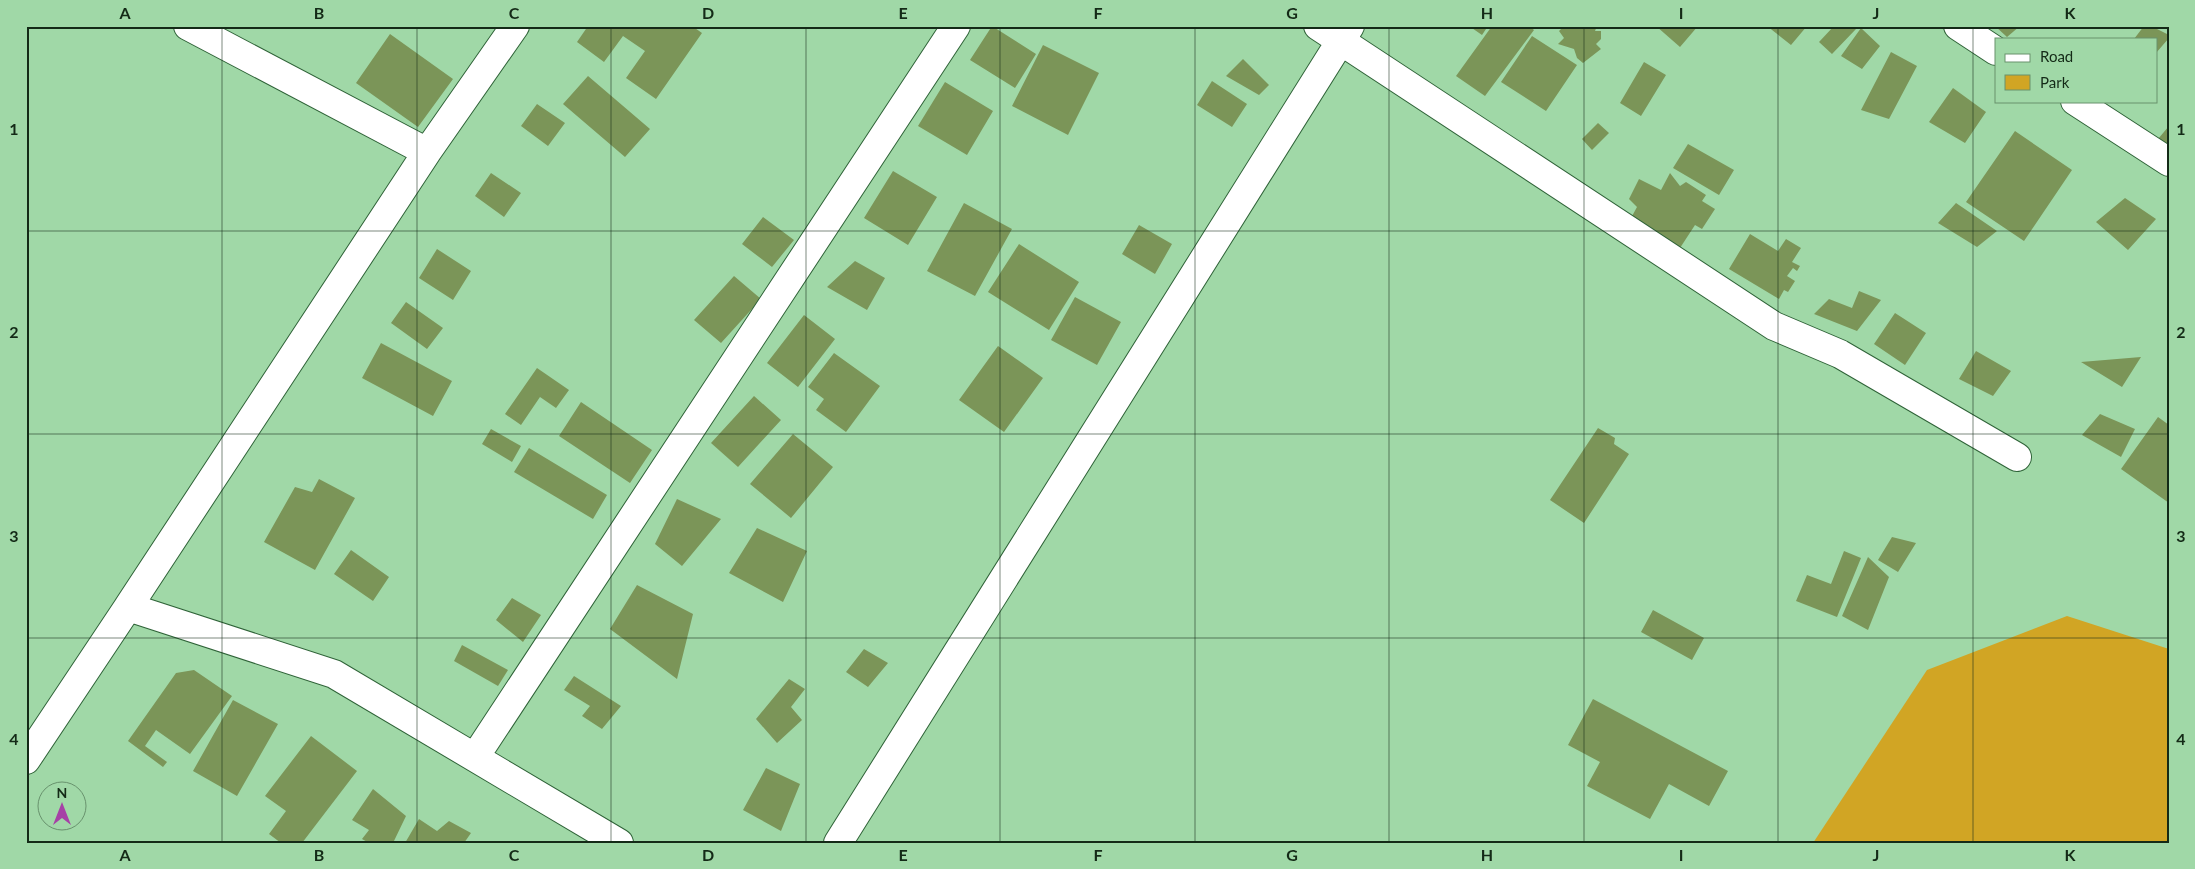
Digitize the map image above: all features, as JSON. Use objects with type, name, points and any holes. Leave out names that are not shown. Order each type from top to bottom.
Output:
[{"type":"street","points":[[188,26],[427,152]]},
{"type":"street","points":[[26,760],[427,152],[514,26]]},
{"type":"street","points":[[475,758],[956,26]]},
{"type":"street","points":[[1318,26],[1345,34],[1774,326],[1840,354],[2018,457]]},
{"type":"street","points":[[1958,26],[1995,50]]},
{"type":"street","points":[[838,843],[1345,34]]},
{"type":"street","points":[[2077,102],[2169,162]]},
{"type":"street","points":[[128,607],[334,674],[619,843]]},
{"type":"green space","points":[[2067,616],[2169,649],[2169,843],[1813,843],[1927,670]]},
{"type":"building","points":[[588,26],[692,26],[702,33],[656,99],[626,78],[645,51],[623,36],[604,62],[577,42]]},
{"type":"building","points":[[992,26],[1036,54],[1015,88],[970,60]]},
{"type":"building","points":[[1469,26],[1488,26],[1482,35]]},
{"type":"building","points":[[1492,26],[1529,26],[1534,30],[1485,96],[1456,76]]},
{"type":"building","points":[[1564,26],[1597,26],[1595,31],[1601,31],[1601,39],[1596,44],[1601,49],[1583,63],[1577,58],[1574,49],[1558,44],[1564,38],[1559,31]]},
{"type":"building","points":[[1656,26],[1698,26],[1680,47]]},
{"type":"building","points":[[1767,26],[1807,26],[1791,45]]},
{"type":"building","points":[[1834,26],[1853,26],[1856,29],[1832,54],[1819,42]]},
{"type":"building","points":[[1995,26],[2020,26],[2007,37]]},
{"type":"building","points":[[2144,26],[2151,26],[2169,35],[2169,38],[2158,51],[2158,38],[2135,38]]},
{"type":"building","points":[[1861,28],[1880,46],[1862,69],[1841,56]]},
{"type":"building","points":[[390,34],[453,79],[418,127],[356,83]]},
{"type":"building","points":[[1532,36],[1577,65],[1546,111],[1501,82]]},
{"type":"building","points":[[1043,45],[1099,73],[1068,135],[1012,106]]},
{"type":"building","points":[[1891,52],[1917,66],[1889,119],[1861,110]]},
{"type":"building","points":[[1243,59],[1269,85],[1259,95],[1226,76]]},
{"type":"building","points":[[1644,62],[1666,75],[1641,116],[1620,103]]},
{"type":"building","points":[[588,76],[650,129],[625,157],[563,104]]},
{"type":"building","points":[[1212,81],[1247,104],[1232,127],[1197,105]]},
{"type":"building","points":[[945,82],[993,111],[967,155],[918,126]]},
{"type":"building","points":[[1953,88],[1986,112],[1965,143],[1929,122]]},
{"type":"building","points":[[537,104],[565,123],[548,146],[521,126]]},
{"type":"building","points":[[1598,123],[1609,133],[1592,150],[1582,139]]},
{"type":"building","points":[[2169,126],[2169,146],[2158,139]]},
{"type":"building","points":[[2015,131],[2072,170],[2024,241],[1966,202]]},
{"type":"building","points":[[1688,144],[1734,170],[1719,195],[1673,168]]},
{"type":"building","points":[[893,171],[937,197],[908,245],[864,218]]},
{"type":"building","points":[[491,173],[521,193],[504,217],[475,196]]},
{"type":"building","points":[[1670,173],[1680,186],[1686,182],[1706,195],[1702,201],[1715,209],[1702,229],[1695,225],[1680,248],[1652,229],[1645,234],[1631,218],[1637,207],[1629,199],[1639,179],[1661,190]]},
{"type":"building","points":[[2125,198],[2156,219],[2128,250],[2096,222]]},
{"type":"building","points":[[964,203],[1012,229],[975,296],[927,271]]},
{"type":"building","points":[[1956,203],[1997,231],[1977,247],[1938,223]]},
{"type":"building","points":[[763,217],[794,240],[772,267],[742,244]]},
{"type":"building","points":[[1139,225],[1172,244],[1155,274],[1122,254]]},
{"type":"building","points":[[1750,234],[1778,251],[1786,239],[1801,248],[1792,262],[1800,266],[1797,271],[1793,268],[1787,276],[1795,281],[1788,292],[1784,290],[1779,299],[1729,269]]},
{"type":"building","points":[[1019,244],[1079,282],[1049,330],[988,292]]},
{"type":"building","points":[[437,249],[471,271],[453,300],[419,278]]},
{"type":"building","points":[[855,261],[885,278],[867,310],[827,287]]},
{"type":"building","points":[[734,276],[761,299],[721,343],[694,320]]},
{"type":"building","points":[[1859,291],[1881,300],[1857,331],[1814,314],[1829,299],[1852,308]]},
{"type":"building","points":[[1075,297],[1121,322],[1097,365],[1051,340]]},
{"type":"building","points":[[406,302],[443,328],[427,349],[391,323]]},
{"type":"building","points":[[1895,313],[1926,333],[1905,365],[1874,344]]},
{"type":"building","points":[[804,315],[835,339],[798,387],[767,363]]},
{"type":"building","points":[[381,343],[452,381],[433,416],[362,378]]},
{"type":"building","points":[[998,346],[1043,378],[1004,432],[959,400]]},
{"type":"building","points":[[1976,351],[2011,371],[1993,396],[1959,379]]},
{"type":"building","points":[[834,353],[880,386],[846,432],[816,410],[824,399],[808,387]]},
{"type":"building","points":[[2141,357],[2122,387],[2081,362]]},
{"type":"building","points":[[537,368],[569,390],[556,408],[540,397],[521,425],[505,414]]},
{"type":"building","points":[[754,396],[781,420],[738,467],[711,443]]},
{"type":"building","points":[[581,402],[652,450],[630,483],[559,436]]},
{"type":"building","points":[[2100,414],[2135,429],[2121,457],[2082,435]]},
{"type":"building","points":[[2158,417],[2169,425],[2169,503],[2121,469]]},
{"type":"building","points":[[1598,428],[1615,438],[1614,444],[1629,454],[1584,523],[1550,500]]},
{"type":"building","points":[[491,429],[521,446],[512,462],[482,444]]},
{"type":"building","points":[[793,434],[833,467],[791,518],[750,484]]},
{"type":"building","points":[[529,448],[607,495],[593,519],[514,472]]},
{"type":"building","points":[[319,479],[355,498],[315,570],[264,542],[295,487],[312,492]]},
{"type":"building","points":[[677,499],[721,519],[682,566],[655,544]]},
{"type":"building","points":[[757,528],[807,551],[783,602],[729,573]]},
{"type":"building","points":[[1892,537],[1916,543],[1898,572],[1878,560]]},
{"type":"building","points":[[351,550],[389,577],[373,601],[334,574]]},
{"type":"building","points":[[1844,551],[1861,558],[1837,617],[1796,601],[1807,575],[1831,584]]},
{"type":"building","points":[[1868,557],[1889,577],[1868,630],[1842,616]]},
{"type":"building","points":[[637,585],[693,614],[677,679],[610,629]]},
{"type":"building","points":[[512,598],[541,615],[523,642],[496,620]]},
{"type":"building","points":[[1653,610],[1704,638],[1692,660],[1641,632]]},
{"type":"building","points":[[462,645],[508,670],[498,686],[454,661]]},
{"type":"building","points":[[864,649],[888,663],[868,687],[846,672]]},
{"type":"building","points":[[194,670],[232,696],[190,754],[156,730],[145,746],[167,762],[163,767],[128,741],[176,673]]},
{"type":"building","points":[[574,676],[621,706],[602,729],[582,716],[590,706],[564,690]]},
{"type":"building","points":[[789,679],[805,689],[791,707],[802,720],[777,743],[756,719]]},
{"type":"building","points":[[1593,699],[1728,771],[1709,806],[1669,784],[1650,819],[1587,786],[1600,762],[1568,745]]},
{"type":"building","points":[[233,700],[278,724],[237,796],[193,771]]},
{"type":"building","points":[[311,736],[357,771],[302,843],[281,843],[269,834],[286,811],[265,796]]},
{"type":"building","points":[[766,768],[800,784],[781,831],[743,810]]},
{"type":"building","points":[[373,789],[406,816],[393,843],[369,843],[362,839],[369,830],[352,820]]},
{"type":"building","points":[[419,819],[437,831],[449,821],[471,833],[464,843],[405,843]]}]
